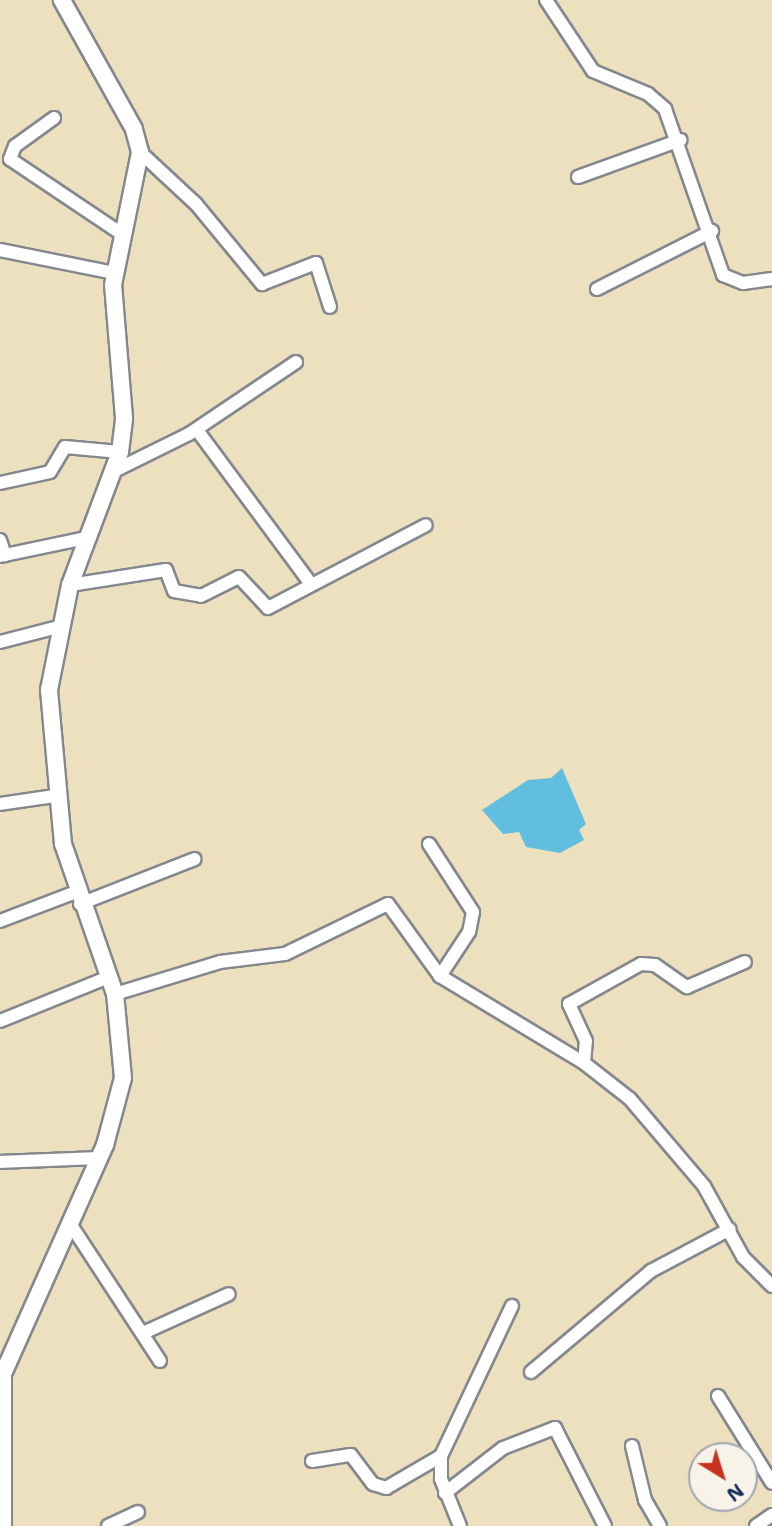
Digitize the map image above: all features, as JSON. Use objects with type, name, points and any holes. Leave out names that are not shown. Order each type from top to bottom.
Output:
[{"type":"street","points":[[3,1526],[0,1399],[6,1347],[99,1158],[122,1078],[116,994],[78,898],[55,796],[49,690],[58,627],[70,585],[116,470],[120,452],[114,274],[140,152],[134,129],[62,0]]},
{"type":"street","points":[[546,0],[593,71],[657,100],[680,140],[712,231],[723,275],[743,283],[772,279]]},
{"type":"street","points":[[54,118],[15,146],[10,159],[123,235]]},
{"type":"street","points":[[578,177],[680,140]]},
{"type":"street","points":[[140,152],[196,204],[262,284],[316,263],[330,307]]},
{"type":"street","points":[[597,289],[712,231]]},
{"type":"street","points":[[0,250],[114,274]]},
{"type":"street","points":[[116,470],[197,430],[296,362]]},
{"type":"street","points":[[197,430],[311,584]]},
{"type":"street","points":[[0,483],[50,472],[65,447],[120,452]]},
{"type":"street","points":[[70,585],[166,569],[174,592],[201,596],[239,577],[268,608],[426,525]]},
{"type":"street","points":[[0,540],[3,555],[90,537]]},
{"type":"street","points":[[0,642],[58,627]]},
{"type":"street","points":[[0,804],[55,796]]},
{"type":"street","points":[[429,844],[473,912],[469,932],[440,976]]},
{"type":"street","points":[[0,921],[195,859]]},
{"type":"street","points":[[116,994],[220,962],[285,954],[380,902],[440,976],[584,1063],[661,1132],[730,1229],[743,1257],[772,1286]]},
{"type":"street","points":[[584,1063],[586,1041],[569,1004],[641,964],[655,965],[687,987],[745,962]]},
{"type":"street","points":[[0,1021],[109,976]]},
{"type":"street","points":[[0,1162],[99,1158]]},
{"type":"street","points":[[69,1222],[160,1361]]},
{"type":"street","points":[[531,1372],[651,1271],[730,1229]]},
{"type":"street","points":[[143,1333],[229,1294]]},
{"type":"street","points":[[460,1526],[445,1493],[441,1456],[512,1306]]},
{"type":"street","points":[[718,1396],[772,1483]]},
{"type":"street","points":[[445,1493],[503,1448],[555,1429],[606,1526]]},
{"type":"street","points":[[632,1446],[645,1500],[660,1526]]},
{"type":"street","points":[[312,1461],[351,1455],[373,1484],[386,1488],[441,1456]]},
{"type":"street","points":[[108,1526],[138,1511]]},
{"type":"street","points":[[756,1526],[771,1518]]},
{"type":"water","points":[[562,768],[586,824],[579,830],[584,840],[560,853],[526,847],[519,832],[503,834],[482,810],[528,780],[551,778]]}]
